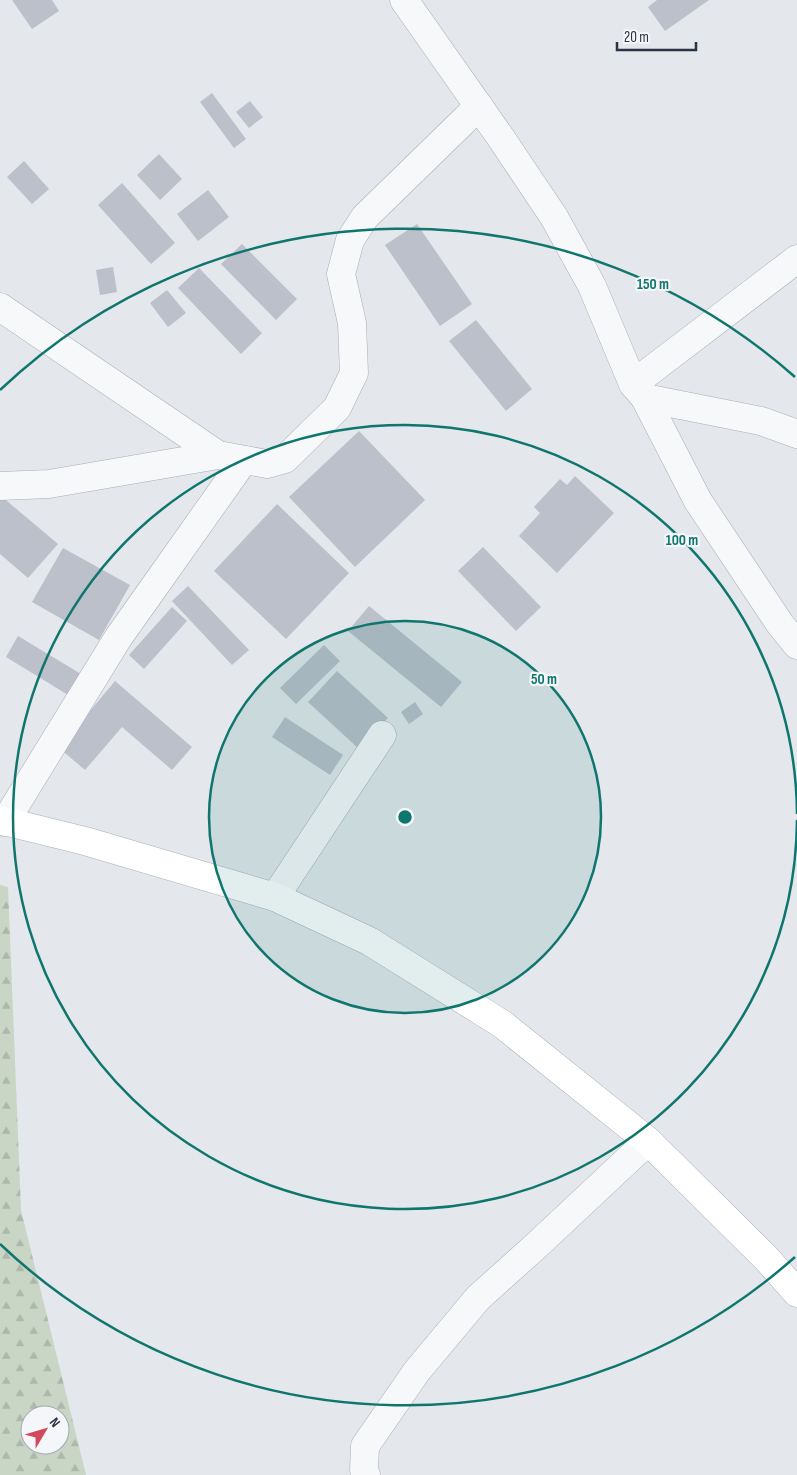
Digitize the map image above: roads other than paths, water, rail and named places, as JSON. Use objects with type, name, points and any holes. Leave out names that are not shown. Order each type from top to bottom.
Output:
[{"type":"main road","points":[[2,821],[85,841],[275,897],[369,941],[502,1024],[648,1140],[767,1259],[797,1293]]},
{"type":"street","points":[[404,0],[558,225],[592,286],[639,391],[698,501],[780,624],[797,645]]},
{"type":"street","points":[[0,486],[49,484],[231,458],[267,464],[285,459],[338,408],[354,373],[352,324],[341,274],[350,240],[365,217],[478,106]]},
{"type":"street","points":[[639,391],[797,259]]},
{"type":"street","points":[[0,307],[231,458]]},
{"type":"street","points":[[639,391],[761,421],[797,434]]},
{"type":"street","points":[[2,821],[231,458]]},
{"type":"street","points":[[275,897],[382,735]]},
{"type":"street","points":[[366,1475],[364,1470],[365,1446],[417,1370],[478,1298],[648,1140]]}]
